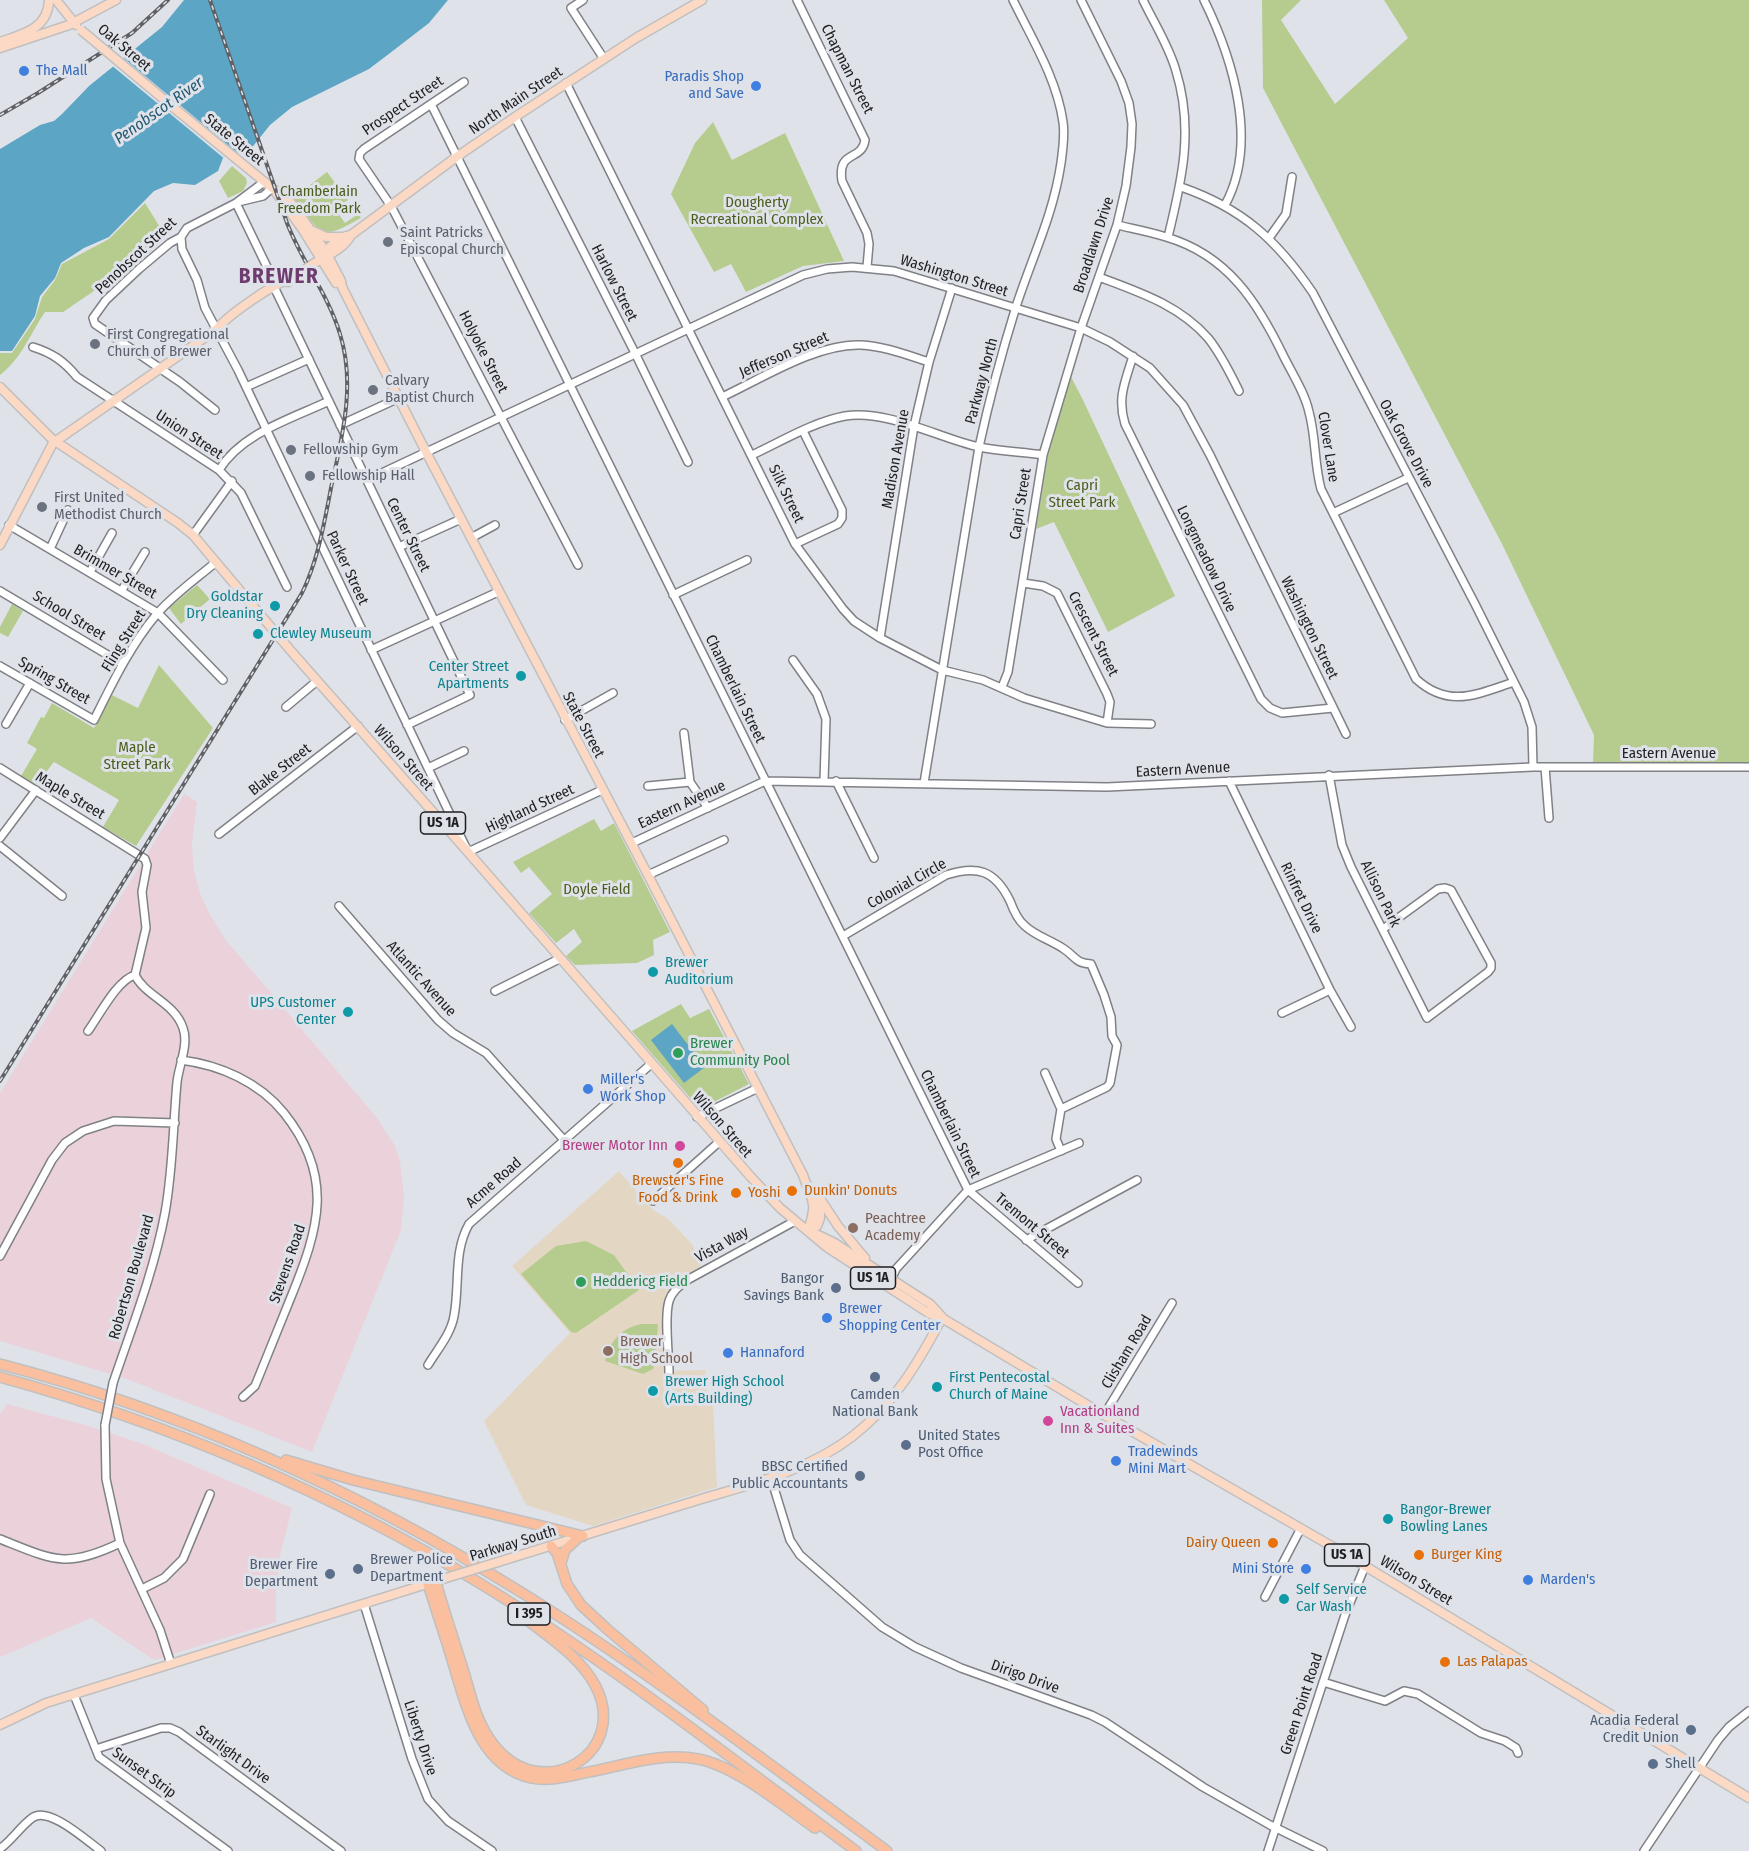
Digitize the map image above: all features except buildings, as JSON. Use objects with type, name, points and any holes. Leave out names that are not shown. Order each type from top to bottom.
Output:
[{"type":"highway","name":"I 395","points":[[0,1364],[104,1395],[207,1433],[338,1490],[471,1562],[599,1643],[887,1851]]},
{"type":"highway","name":"I 395","points":[[0,1379],[39,1389],[160,1429],[265,1472],[391,1533],[481,1584],[590,1656],[856,1851]]},
{"type":"highway","points":[[207,1433],[318,1470],[580,1537]]},
{"type":"highway","points":[[537,1525],[547,1534],[549,1547],[556,1553],[569,1589],[588,1612],[750,1751]]},
{"type":"highway","points":[[561,1568],[562,1554],[580,1537]]},
{"type":"highway","points":[[432,1583],[476,1713],[491,1742],[512,1762],[531,1771],[551,1772],[572,1766],[588,1754],[600,1733],[603,1711],[596,1688],[587,1673],[573,1658],[481,1584]]},
{"type":"highway","points":[[432,1583],[472,1722],[489,1749],[511,1770],[532,1778],[549,1779],[656,1759],[681,1757],[698,1759],[735,1774],[851,1851]]},
{"type":"main road","points":[[0,42],[37,28],[45,17],[49,0]]},
{"type":"main road","name":"Oak Street","points":[[56,0],[81,30],[179,112]]},
{"type":"main road","points":[[0,48],[74,23],[116,0]]},
{"type":"main road","name":"North Main Street","points":[[54,441],[217,329],[228,324],[273,290],[348,242],[348,236],[515,117],[688,3],[702,0]]},
{"type":"main road","name":"State Street","points":[[179,112],[289,200],[312,231],[336,283],[342,287],[498,592],[632,843],[803,1175],[815,1211],[808,1230]]},
{"type":"main road","name":"State Street","points":[[272,188],[325,255]]},
{"type":"main road","points":[[312,231],[326,237],[348,236]]},
{"type":"main road","name":"Wilson Street","points":[[0,387],[54,441],[193,535],[317,681],[697,1117],[750,1176],[795,1221],[828,1248],[891,1280],[930,1304],[942,1318]]},
{"type":"main road","points":[[0,545],[47,449],[54,441]]},
{"type":"main road","name":"State Street","points":[[803,1175],[838,1226],[878,1274]]},
{"type":"main road","points":[[808,1230],[817,1226],[820,1218],[817,1194]]},
{"type":"main road","name":"Wilson Street","points":[[808,1230],[833,1242],[930,1314],[942,1318],[1300,1530],[1365,1566],[1749,1798]]},
{"type":"main road","name":"Parkway South","points":[[0,1725],[46,1703],[771,1478],[822,1456],[851,1438],[894,1396],[909,1377],[942,1318]]},
{"type":"street","points":[[583,0],[571,8],[604,59]]},
{"type":"street","name":"Chapman Street","points":[[797,0],[863,132],[864,147],[861,151],[848,157],[841,172],[842,181],[867,233],[869,244],[867,267]]},
{"type":"street","name":"Parkway North","points":[[924,783],[979,447],[1016,308],[1055,197],[1063,146],[1063,123],[1052,80],[1013,0]]},
{"type":"street","name":"Broadlawn Drive","points":[[1081,0],[1121,81],[1129,104],[1132,124],[1126,186],[1117,225],[1081,328]]},
{"type":"street","points":[[1143,0],[1175,68],[1183,97],[1186,130],[1181,187],[1168,237]]},
{"type":"street","points":[[1204,0],[1226,51],[1235,84],[1239,114],[1237,177],[1235,187],[1225,205]]},
{"type":"street","name":"Prospect Street","points":[[359,155],[364,149],[464,82]]},
{"type":"street","name":"Silk Street","points":[[566,83],[795,544],[848,615],[862,628],[942,670],[983,680],[1024,698],[1107,723],[1151,724]]},
{"type":"street","name":"Chamberlain Street","points":[[431,104],[968,1190],[896,1269],[891,1280]]},
{"type":"street","name":"Harlow Street","points":[[515,117],[688,462]]},
{"type":"street","name":"Holyoke Street","points":[[359,155],[362,165],[391,206],[578,565]]},
{"type":"street","points":[[1269,238],[1286,214],[1292,177]]},
{"type":"street","points":[[236,203],[264,182]]},
{"type":"street","name":"Oak Grove Drive","points":[[1181,187],[1225,205],[1269,238],[1293,263],[1312,293],[1514,682],[1532,727],[1533,767]]},
{"type":"street","points":[[236,203],[260,197],[272,188]]},
{"type":"street","name":"Penobscot Street","points":[[161,369],[92,320],[106,300],[139,269],[170,243],[181,237],[190,226],[236,203]]},
{"type":"street","name":"Center Street","points":[[236,203],[270,274],[273,290],[309,359],[470,695],[407,725]]},
{"type":"street","name":"Clover Lane","points":[[1117,225],[1168,237],[1197,250],[1220,265],[1245,289],[1268,323],[1309,409],[1316,471],[1321,489],[1416,679],[1428,691],[1444,696],[1468,697],[1514,682]]},
{"type":"street","name":"Parker Street","points":[[181,237],[182,249],[198,282],[204,305],[246,387],[468,852]]},
{"type":"street","name":"Washington Street","points":[[367,480],[803,275],[827,269],[867,267],[894,271],[1081,328],[1110,342],[1150,368],[1183,405],[1210,455],[1346,734]]},
{"type":"street","points":[[1099,277],[1171,307],[1189,320],[1208,339],[1223,360],[1239,391]]},
{"type":"street","name":"Madison Avenue","points":[[880,638],[914,426],[929,362],[952,288]]},
{"type":"street","name":"Capri Street","points":[[1002,687],[1008,672],[1043,455],[1081,328]]},
{"type":"street","name":"Jefferson Street","points":[[722,398],[805,357],[841,345],[881,348],[929,362]]},
{"type":"street","name":"Union Street","points":[[33,347],[49,352],[67,365],[77,377],[219,470],[232,482],[241,493],[287,587]]},
{"type":"street","name":"Longmeadow Drive","points":[[1133,357],[1121,393],[1120,409],[1125,424],[1261,699],[1270,708],[1282,713],[1333,708]]},
{"type":"street","points":[[246,387],[309,359]]},
{"type":"street","points":[[161,369],[215,410]]},
{"type":"street","points":[[340,425],[399,398]]},
{"type":"street","points":[[219,470],[236,448],[266,430],[328,401]]},
{"type":"street","points":[[752,455],[828,421],[847,416],[869,415],[914,426],[979,447],[1043,455]]},
{"type":"street","points":[[795,544],[838,524],[842,518],[842,510],[803,431]]},
{"type":"street","points":[[1333,513],[1408,478]]},
{"type":"street","points":[[193,535],[232,482]]},
{"type":"street","points":[[50,549],[68,510]]},
{"type":"street","points":[[399,547],[461,519]]},
{"type":"street","name":"Brimmer Street","points":[[9,525],[158,613],[223,680]]},
{"type":"street","points":[[471,538],[495,525]]},
{"type":"street","points":[[90,572],[112,533]]},
{"type":"street","points":[[122,590],[145,552]]},
{"type":"street","points":[[673,595],[747,560]]},
{"type":"street","name":"Fling Street","points":[[94,720],[123,664],[158,613],[216,562]]},
{"type":"street","name":"Crescent Street","points":[[1023,583],[1042,586],[1057,592],[1107,694],[1110,702],[1107,723]]},
{"type":"street","name":"School Street","points":[[0,591],[123,664]]},
{"type":"street","points":[[371,650],[498,592]]},
{"type":"street","points":[[793,660],[817,694],[826,719],[824,781]]},
{"type":"street","name":"Spring Street","points":[[0,666],[94,720]]},
{"type":"street","points":[[286,707],[317,681]]},
{"type":"street","points":[[6,724],[30,683]]},
{"type":"street","points":[[565,720],[613,693]]},
{"type":"street","name":"Blake Street","points":[[219,834],[358,726]]},
{"type":"street","points":[[684,733],[690,782],[708,808]]},
{"type":"street","points":[[428,768],[464,751]]},
{"type":"street","name":"Eastern Avenue","points":[[632,843],[765,781],[1107,787],[1533,767],[1749,767]]},
{"type":"street","points":[[1545,767],[1549,818]]},
{"type":"street","name":"Maple Street","points":[[0,768],[144,857],[147,863],[142,892],[146,932],[135,975]]},
{"type":"street","name":"Allison Park","points":[[1329,776],[1342,845],[1426,1018],[1491,968],[1491,963],[1451,890],[1438,889],[1383,929]]},
{"type":"street","points":[[836,781],[874,858]]},
{"type":"street","name":"Rinfret Drive","points":[[1229,781],[1330,990],[1351,1027]]},
{"type":"street","points":[[648,786],[690,782]]},
{"type":"street","points":[[0,838],[36,790]]},
{"type":"street","name":"Highland Street","points":[[468,852],[603,790]]},
{"type":"street","points":[[648,875],[724,840]]},
{"type":"street","points":[[0,846],[62,897]]},
{"type":"street","name":"Colonial Circle","points":[[843,936],[945,875],[976,869],[991,876],[1001,885],[1023,925],[1066,950],[1079,963],[1091,964],[1111,1017],[1112,1036],[1117,1045],[1111,1079],[1107,1087],[1061,1109]]},
{"type":"street","name":"Atlantic Avenue","points":[[339,906],[438,1020],[453,1033],[486,1053],[564,1140]]},
{"type":"street","points":[[495,991],[559,959]]},
{"type":"street","points":[[88,1031],[120,986],[129,977],[135,975]]},
{"type":"street","name":"Robertson Boulevard","points":[[135,975],[140,984],[157,996],[181,1021],[185,1031],[185,1041],[177,1082],[171,1177],[160,1237],[145,1290],[113,1383],[105,1425],[106,1479],[120,1543],[160,1630],[171,1664]]},
{"type":"street","points":[[1282,1013],[1330,990]]},
{"type":"street","name":"Stevens Road","points":[[181,1060],[198,1062],[235,1076],[254,1085],[269,1097],[293,1124],[315,1173],[317,1219],[309,1254],[255,1386],[243,1396]]},
{"type":"street","name":"Acme Road","points":[[428,1365],[452,1326],[455,1314],[460,1245],[469,1224],[651,1064]]},
{"type":"street","points":[[1045,1073],[1061,1109],[1056,1139],[1060,1150]]},
{"type":"street","points":[[697,1117],[758,1088]]},
{"type":"street","points":[[0,1256],[52,1160],[65,1143],[82,1131],[114,1121],[176,1123]]},
{"type":"street","points":[[653,1201],[719,1142]]},
{"type":"street","points":[[968,1190],[1079,1143]]},
{"type":"street","points":[[1026,1240],[1137,1180]]},
{"type":"street","name":"Tremont Street","points":[[968,1190],[1078,1283]]},
{"type":"street","name":"Vista Way","points":[[669,1373],[668,1314],[669,1300],[674,1292],[688,1279],[795,1221]]},
{"type":"street","points":[[878,1274],[896,1269]]},
{"type":"street","name":"Clisham Road","points":[[1104,1415],[1172,1303]]},
{"type":"street","name":"Dirigo Drive","points":[[771,1478],[790,1540],[800,1555],[882,1627],[915,1647],[961,1668],[1081,1711],[1105,1722],[1192,1780],[1275,1828],[1323,1851]]},
{"type":"street","points":[[142,1588],[164,1578],[178,1565],[189,1548],[210,1494]]},
{"type":"street","points":[[1265,1597],[1300,1530]]},
{"type":"street","points":[[0,1539],[39,1555],[63,1559],[90,1556],[120,1543]]},
{"type":"street","name":"Green Point Road","points":[[1268,1851],[1347,1609],[1365,1566]]},
{"type":"street","name":"Liberty Drive","points":[[364,1604],[412,1759],[428,1799],[448,1821],[492,1851]]},
{"type":"street","points":[[1323,1682],[1385,1701],[1404,1691],[1418,1694],[1481,1733],[1505,1741],[1516,1748],[1518,1754]]},
{"type":"street","name":"Sunset Strip","points":[[74,1695],[99,1757],[228,1851]]},
{"type":"street","points":[[1644,1851],[1729,1727],[1749,1711]]},
{"type":"street","name":"Starlight Drive","points":[[96,1749],[161,1728],[170,1728],[179,1732],[341,1851]]},
{"type":"street","points":[[1,1849],[12,1841],[33,1816],[44,1814],[54,1818],[101,1851]]},
{"type":"shaded area","points":[[184,794],[197,802],[192,843],[194,871],[200,893],[210,915],[225,939],[377,1118],[395,1146],[400,1162],[404,1196],[401,1230],[312,1452],[127,1379],[0,1341],[0,1093]]},
{"type":"shaded area","name":"Brewer High School","points":[[619,1171],[653,1210],[667,1218],[692,1244],[701,1266],[678,1281],[665,1299],[664,1371],[705,1370],[707,1394],[713,1403],[717,1487],[593,1526],[526,1505],[484,1421],[570,1333],[512,1266]]},
{"type":"shaded area","points":[[7,1404],[85,1425],[143,1444],[292,1508],[280,1556],[276,1592],[276,1622],[154,1660],[91,1618],[0,1657],[0,1414]]},
{"type":"green space","points":[[1262,0],[1301,0],[1281,20],[1335,104],[1408,38],[1384,0],[1749,0],[1749,764],[1593,764],[1594,735],[1502,544],[1263,88]]},
{"type":"green space","name":"Dougherty Recreational Complex","points":[[713,122],[732,160],[785,133],[844,261],[803,266],[746,292],[731,264],[714,272],[671,194],[695,143]]},
{"type":"green space","points":[[232,166],[246,178],[247,183],[243,191],[228,198],[219,181]]},
{"type":"green space","name":"Chamberlain Freedom Park","points":[[327,172],[348,200],[335,209],[345,223],[358,214],[361,218],[335,231],[327,232],[321,231],[316,226],[293,198]]},
{"type":"green space","points":[[145,203],[166,237],[119,281],[113,278],[63,312],[45,312],[20,353],[0,375],[0,353],[12,353],[35,319],[42,297],[55,280],[62,264],[109,239]]},
{"type":"green space","name":"Capri Street Park","points":[[1070,375],[1175,596],[1108,632],[1054,522],[1036,529],[1048,455]]},
{"type":"green space","points":[[197,585],[210,599],[181,624],[169,608]]},
{"type":"green space","points":[[12,604],[23,611],[8,637],[0,633],[0,627]]},
{"type":"green space","name":"Maple Street Park","points":[[159,665],[213,728],[136,846],[103,827],[119,800],[54,762],[36,785],[21,776],[37,749],[27,743],[41,717],[44,718],[52,703],[94,728],[112,695],[138,708]]},
{"type":"green space","name":"Doyle Field","points":[[594,819],[601,831],[614,823],[670,932],[653,940],[654,955],[637,963],[575,965],[566,956],[582,942],[574,929],[556,943],[529,913],[552,894],[529,867],[521,873],[513,862]]},
{"type":"green space","points":[[681,1004],[690,1018],[709,1009],[749,1084],[700,1109],[632,1031]]},
{"type":"green space","name":"Heddericg Field","points":[[586,1241],[614,1255],[639,1290],[576,1333],[571,1332],[521,1274],[556,1246]]},
{"type":"green space","points":[[641,1324],[658,1324],[653,1369],[643,1374],[605,1361],[617,1337],[627,1329]]},
{"type":"water","name":"Penobscot River","points":[[184,0],[448,0],[429,23],[369,69],[292,107],[270,125],[250,150],[223,158],[218,171],[195,185],[173,183],[154,191],[109,237],[84,248],[61,263],[55,278],[40,296],[35,316],[12,351],[0,351],[0,149],[40,125],[54,121],[89,86],[162,27]]},
{"type":"water","name":"Brewer Community Pool","points":[[672,1024],[705,1067],[684,1083],[651,1040]]},
{"type":"pier","points":[[120,55],[240,155],[226,160],[110,64]]},
{"type":"railway","points":[[0,115],[132,33],[168,0]]},
{"type":"railway","points":[[0,1081],[302,593],[320,542],[339,450],[347,392],[345,353],[340,334],[329,305],[287,223],[210,0]]},
{"type":"place","name":"The Mall","points":[[24,71]]},
{"type":"place","name":"Paradis Shop and Save","points":[[756,86]]},
{"type":"place","name":"Saint Patricks Episcopal Church","points":[[388,242]]},
{"type":"place","name":"First Congregational Church of Brewer","points":[[95,344]]},
{"type":"place","name":"Calvary Baptist Church","points":[[373,390]]},
{"type":"place","name":"Fellowship Gym","points":[[291,450]]},
{"type":"place","name":"Fellowship Hall","points":[[310,476]]},
{"type":"place","name":"First United Methodist Church","points":[[42,507]]},
{"type":"place","name":"Goldstar Dry Cleaning","points":[[275,606]]},
{"type":"place","name":"Clewley Museum","points":[[258,634]]},
{"type":"place","name":"Center Street Apartments","points":[[521,676]]},
{"type":"place","name":"Brewer Auditorium","points":[[653,972]]},
{"type":"place","name":"UPS Customer Center","points":[[348,1012]]},
{"type":"place","name":"Brewer Community Pool","points":[[678,1053]]},
{"type":"place","name":"Miller's Work Shop","points":[[588,1089]]},
{"type":"place","name":"Brewer Motor Inn","points":[[680,1146]]},
{"type":"place","name":"Brewster's Fine Food & Drink","points":[[678,1163]]},
{"type":"place","name":"Dunkin' Donuts","points":[[792,1191]]},
{"type":"place","name":"Yoshi","points":[[736,1193]]},
{"type":"place","name":"Peachtree Academy","points":[[853,1228]]},
{"type":"place","name":"Heddericg Field","points":[[581,1282]]},
{"type":"place","name":"Bangor Savings Bank","points":[[836,1288]]},
{"type":"place","name":"Brewer Shopping Center","points":[[827,1318]]},
{"type":"place","name":"Brewer High School","points":[[608,1351]]},
{"type":"place","name":"Hannaford","points":[[728,1353]]},
{"type":"place","name":"Camden National Bank","points":[[875,1377]]},
{"type":"place","name":"First Pentecostal Church of Maine","points":[[937,1387]]},
{"type":"place","name":"Brewer High School (Arts Building)","points":[[653,1391]]},
{"type":"place","name":"Vacationland Inn & Suites","points":[[1048,1421]]},
{"type":"place","name":"United States Post Office","points":[[906,1445]]},
{"type":"place","name":"Tradewinds Mini Mart","points":[[1116,1461]]},
{"type":"place","name":"BBSC Certified Public Accountants","points":[[860,1476]]},
{"type":"place","name":"Bangor-Brewer Bowling Lanes","points":[[1388,1519]]},
{"type":"place","name":"Dairy Queen","points":[[1273,1543]]},
{"type":"place","name":"Burger King","points":[[1419,1555]]},
{"type":"place","name":"Brewer Police Department","points":[[358,1569]]},
{"type":"place","name":"Mini Store","points":[[1306,1569]]},
{"type":"place","name":"Brewer Fire Department","points":[[330,1574]]},
{"type":"place","name":"Marden's","points":[[1528,1580]]},
{"type":"place","name":"Self Service Car Wash","points":[[1284,1599]]},
{"type":"place","name":"Las Palapas","points":[[1445,1662]]},
{"type":"place","name":"Acadia Federal Credit Union","points":[[1691,1730]]},
{"type":"place","name":"Shell","points":[[1653,1764]]},
{"type":"district","name":"BREWER","points":[[279,277]]}]
